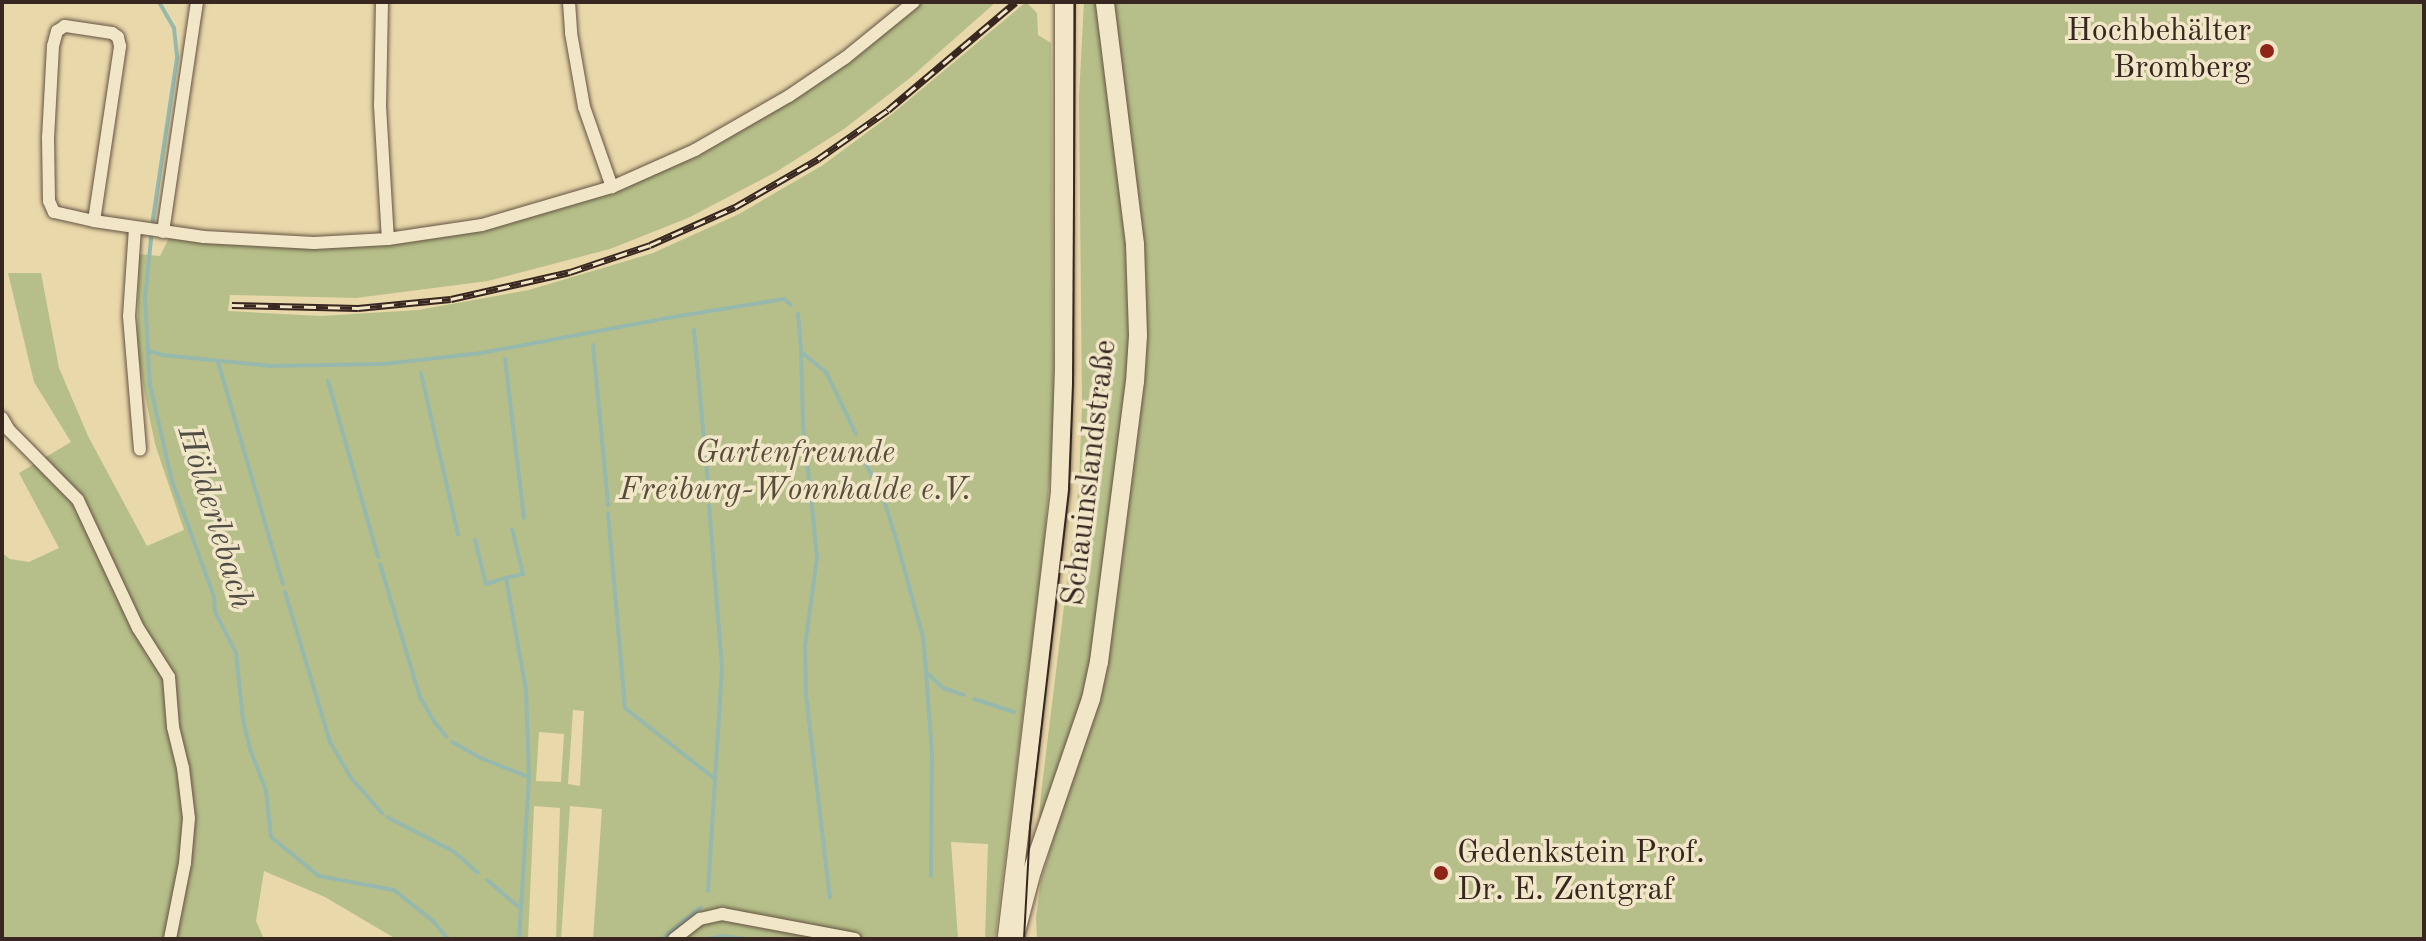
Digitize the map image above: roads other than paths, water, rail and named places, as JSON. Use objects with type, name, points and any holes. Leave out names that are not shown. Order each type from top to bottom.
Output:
[{"type":"main road","name":"Schauinslandstraße","points":[[1014,939],[1047,827],[1091,699],[1099,662],[1138,335],[1135,244],[1105,2]]},
{"type":"main road","name":"Schauinslandstraße","points":[[1006,939],[1053,559],[1063,429],[1061,4]]},
{"type":"main road","points":[[1021,808],[1030,827],[1047,827]]},
{"type":"street","points":[[161,232],[197,2]]},
{"type":"street","points":[[382,2],[380,106],[388,239]]},
{"type":"street","points":[[569,2],[574,59],[584,107],[612,187]]},
{"type":"street","points":[[94,221],[120,46],[118,37],[112,33],[65,26],[57,31],[53,46],[48,127],[49,201],[54,212],[60,216],[161,232],[261,242],[388,239],[482,225],[612,187],[695,150],[789,96],[845,58],[914,2]]},
{"type":"street","points":[[140,228],[129,326],[140,450]]},
{"type":"street","points":[[2,418],[9,430],[78,500],[138,628],[169,677],[173,727],[183,768],[189,818],[185,863],[170,939]]},
{"type":"street","points":[[674,939],[700,919],[722,914],[855,939]]},
{"type":"waterway","name":"Hölderlebach","points":[[159,2],[174,28],[177,58],[153,219],[145,299],[150,385],[172,481],[214,597],[215,612],[236,653],[243,720],[266,791],[271,837],[319,876],[394,890],[433,921],[448,939]]},
{"type":"waterway","points":[[661,319],[784,299],[791,305]]},
{"type":"waterway","points":[[798,314],[801,352],[826,372],[856,434]]},
{"type":"waterway","points":[[147,350],[162,355],[270,366],[384,364],[481,353],[657,320]]},
{"type":"waterway","points":[[694,330],[709,494]]},
{"type":"waterway","points":[[593,345],[608,505]]},
{"type":"waterway","points":[[801,352],[803,425],[810,488]]},
{"type":"waterway","points":[[505,359],[524,518]]},
{"type":"waterway","points":[[218,362],[283,584]]},
{"type":"waterway","points":[[421,373],[458,535]]},
{"type":"waterway","points":[[328,381],[378,557]]},
{"type":"waterway","points":[[864,460],[884,500],[896,539],[923,637],[926,672],[943,688],[964,695]]},
{"type":"waterway","points":[[811,496],[817,558],[805,646],[806,695],[830,898]]},
{"type":"waterway","points":[[708,891],[722,667],[709,506]]},
{"type":"waterway","points":[[608,513],[625,708],[715,779]]},
{"type":"waterway","points":[[506,578],[523,574],[512,529]]},
{"type":"waterway","points":[[475,540],[486,584],[506,578],[526,690],[529,777],[519,939]]},
{"type":"waterway","points":[[380,564],[420,697],[447,737]]},
{"type":"waterway","points":[[285,592],[330,742],[351,778],[382,813]]},
{"type":"waterway","points":[[926,672],[932,753],[931,876]]},
{"type":"waterway","points":[[974,699],[1014,712]]},
{"type":"waterway","points":[[452,742],[483,759],[529,777]]},
{"type":"waterway","points":[[387,817],[453,851],[478,873]]},
{"type":"waterway","points":[[487,880],[520,908]]},
{"type":"waterway","points":[[662,939],[701,907]]},
{"type":"waterway","points":[[708,939],[722,936],[747,939]]},
{"type":"tram line","points":[[1024,939],[1030,827],[1069,488],[1073,383],[1075,2]]},
{"type":"railway","points":[[232,305],[358,308],[451,299],[570,272],[650,245],[735,207],[818,159],[888,110],[1016,2]]},
{"type":"place","name":"Hochbehälter Bromberg","points":[[2267,51]]},
{"type":"place","name":"Gedenkstein Prof. Dr. E. Zentgraf","points":[[1441,873]]},
{"type":"park label","name":"Gartenfreunde Freiburg-Wonnhalde e.V.","points":[[795,474]]}]
